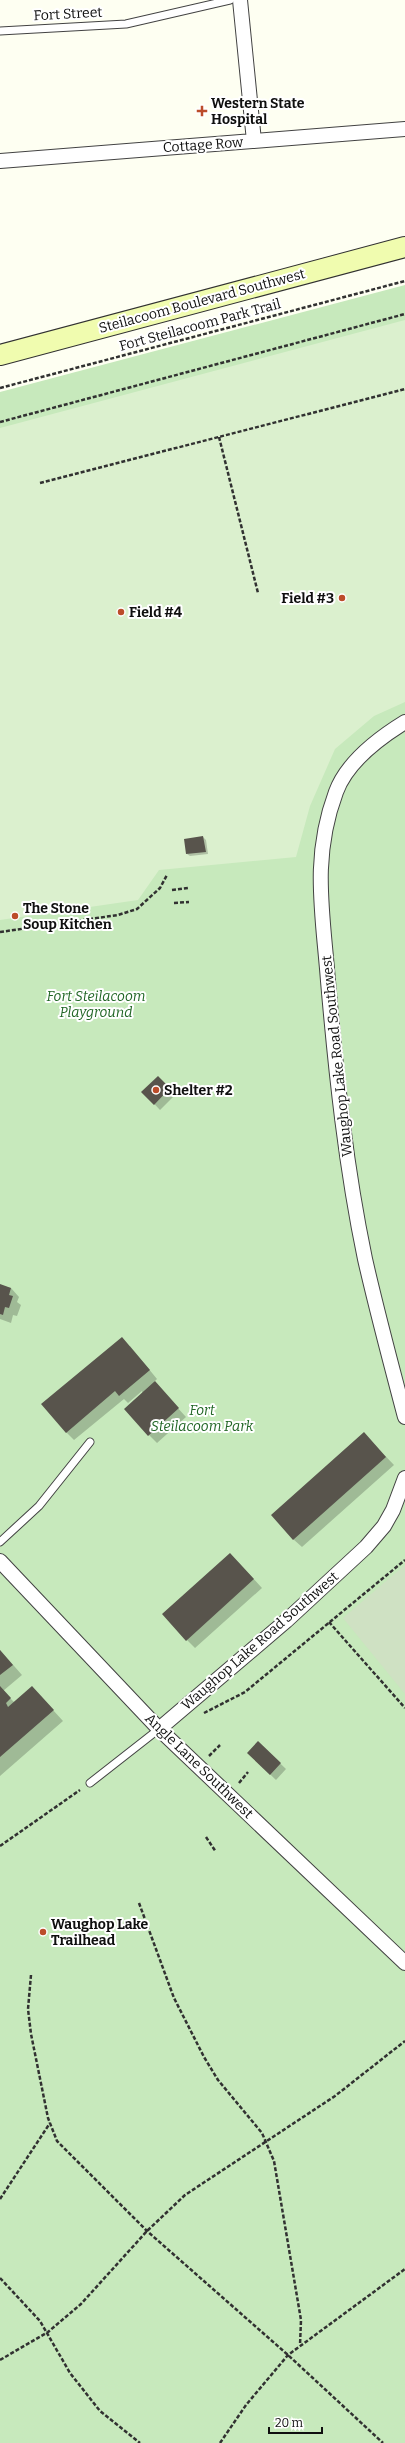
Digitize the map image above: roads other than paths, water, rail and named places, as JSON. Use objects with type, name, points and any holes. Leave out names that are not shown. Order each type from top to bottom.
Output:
[{"type":"main road","name":"Steilacoom Boulevard Southwest","points":[[0,355],[405,247]]},
{"type":"street","points":[[240,0],[254,141]]},
{"type":"street","name":"Cottage Row","points":[[0,161],[405,129]]},
{"type":"street","name":"Waughop Lake Road Southwest","points":[[405,722],[384,735],[370,748],[352,767],[336,790],[326,822],[319,870],[334,1045],[349,1167],[365,1258],[405,1417]]},
{"type":"street","name":"Waughop Lake Road Southwest","points":[[159,1729],[286,1622],[366,1547],[384,1526],[394,1510],[405,1478]]},
{"type":"street","name":"Angle Lane Southwest","points":[[0,1561],[159,1729],[405,1963]]},
{"type":"lane","name":"Fort Street","points":[[0,31],[126,24],[230,0]]},
{"type":"lane","points":[[0,1542],[39,1506],[90,1442]]},
{"type":"lane","name":"Waughop Lake Road Southwest","points":[[90,1783],[159,1729]]},
{"type":"place","name":"Western State Hospital","points":[[202,111]]},
{"type":"place","name":"Field #3","points":[[342,598]]},
{"type":"place","name":"Field #4","points":[[121,612]]},
{"type":"place","name":"The Stone Soup Kitchen","points":[[15,916]]},
{"type":"place","name":"Shelter #2","points":[[156,1090]]},
{"type":"place","name":"Waughop Lake Trailhead","points":[[43,1932]]},
{"type":"park label","name":"Fort Steilacoom Playground","points":[[96,1004]]},
{"type":"park label","name":"Fort Steilacoom Park","points":[[202,1418]]}]
